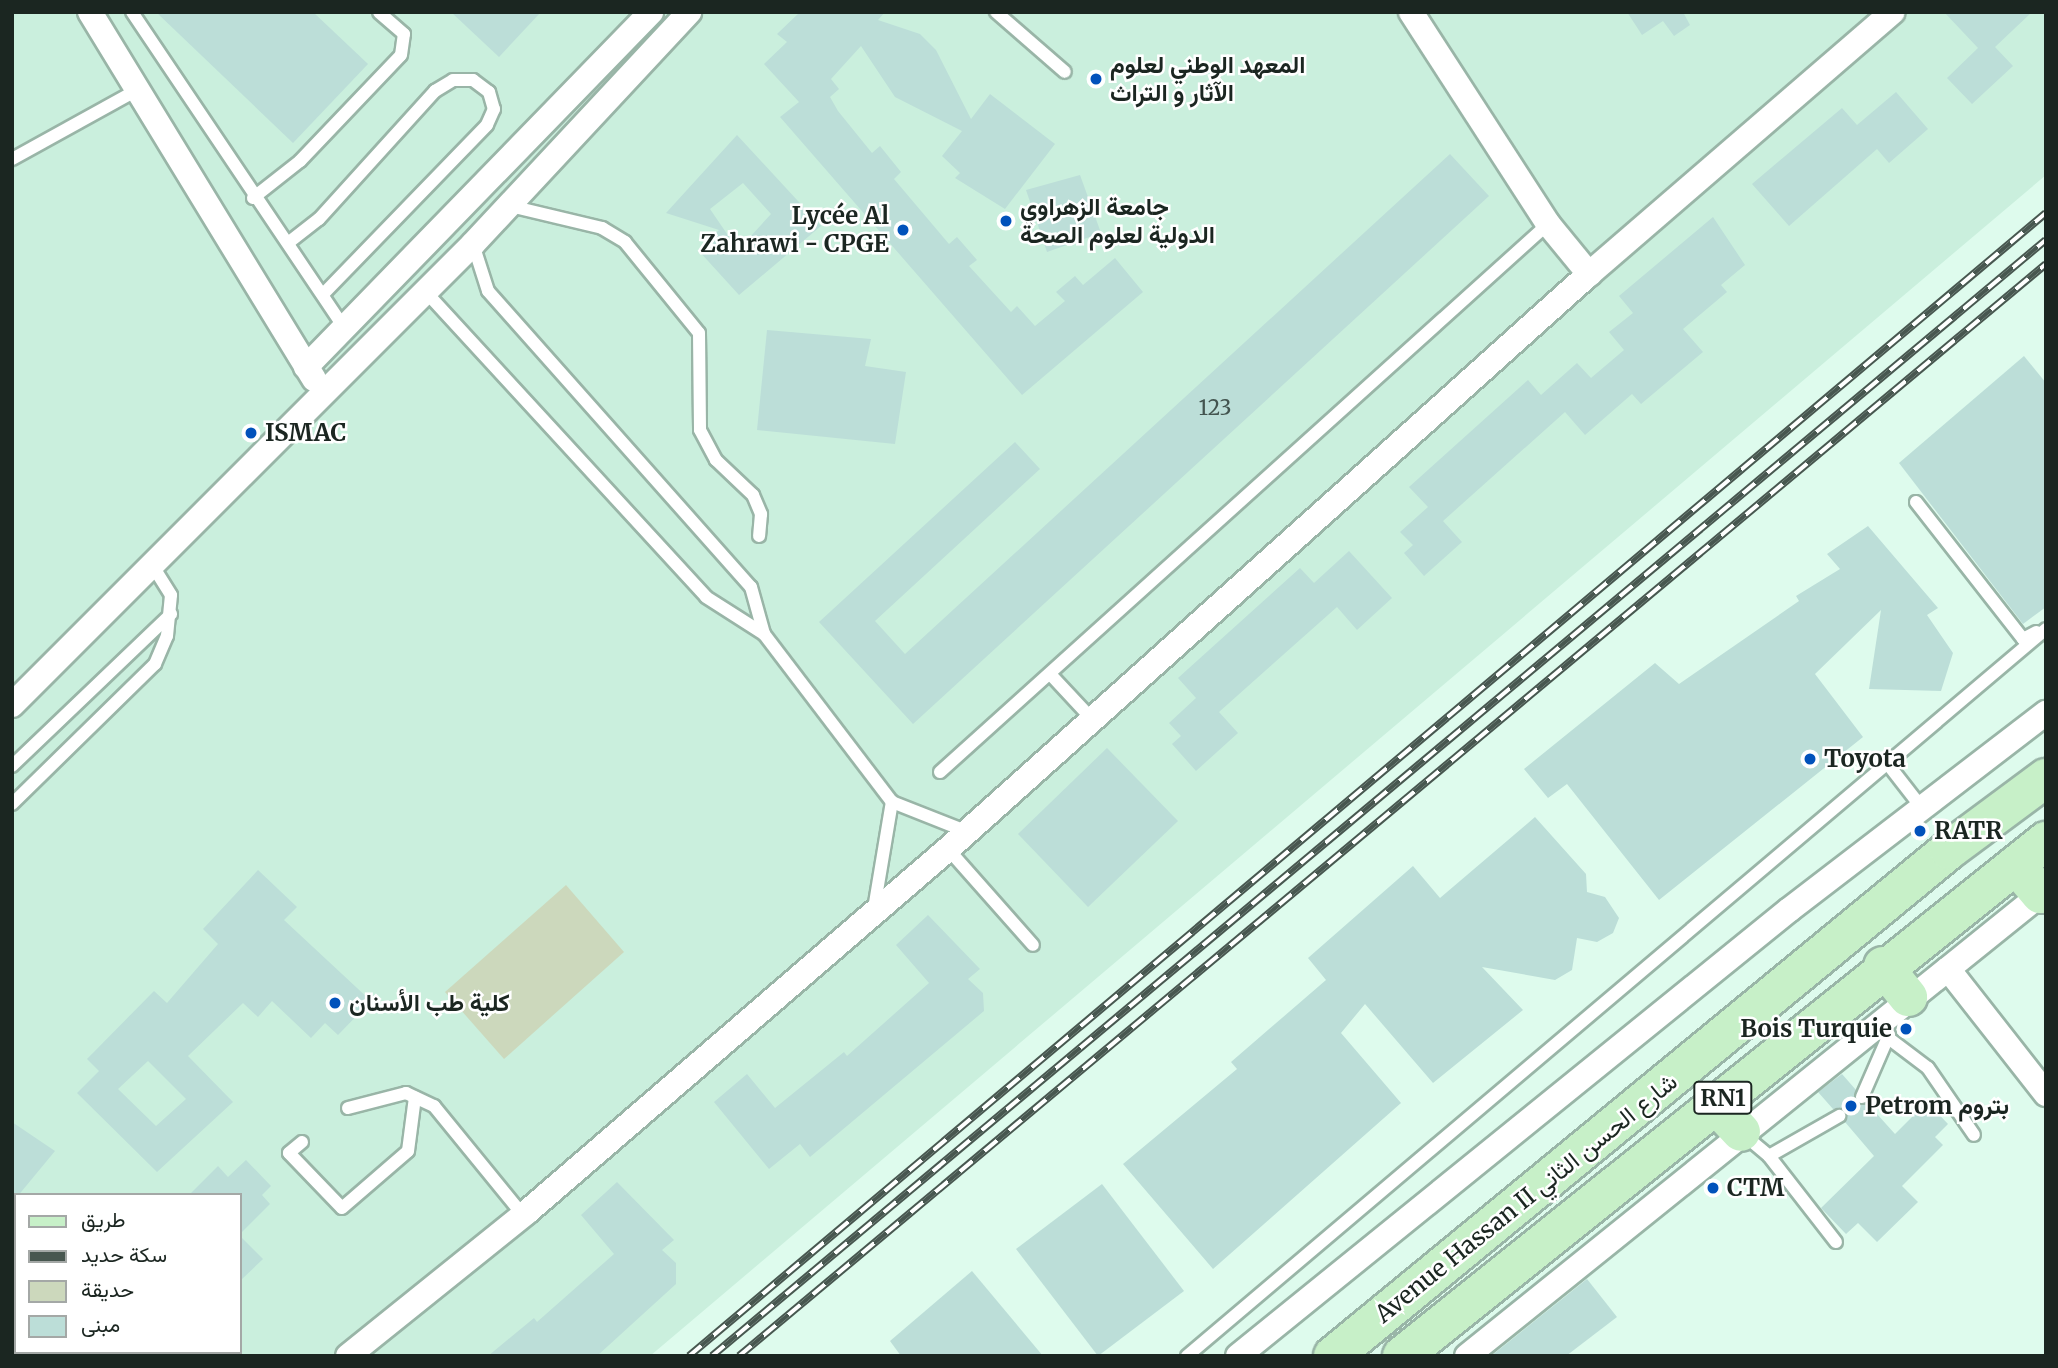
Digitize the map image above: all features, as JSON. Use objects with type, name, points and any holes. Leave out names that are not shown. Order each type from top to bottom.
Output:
[{"type":"main road","name":"Avenue Hassan II شارع الحسن الثاني","points":[[1333,1356],[1949,850],[2046,778]]},
{"type":"main road","name":"Avenue Hassan II شارع الحسن الثاني","points":[[1402,1356],[1883,966],[2046,841]]},
{"type":"main road","points":[[2016,865],[2043,892]]},
{"type":"main road","points":[[1883,966],[1894,1019]]},
{"type":"main road","points":[[1715,1104],[1755,1144]]},
{"type":"street","points":[[90,12],[323,394]]},
{"type":"street","points":[[306,367],[651,12]]},
{"type":"street","points":[[12,705],[473,244],[689,12]]},
{"type":"street","points":[[1411,12],[1548,224],[1589,274]]},
{"type":"street","points":[[347,1354],[523,1216],[968,832],[1589,274],[1892,12]]},
{"type":"street","points":[[1238,1356],[1922,808],[2046,713]]},
{"type":"street","points":[[1467,1356],[1755,1144],[1948,970],[2043,892]]},
{"type":"street","points":[[1948,970],[2046,1094]]},
{"type":"lane","points":[[132,12],[253,198],[325,292],[344,328]]},
{"type":"lane","points":[[253,198],[300,161],[401,55],[404,34],[379,12]]},
{"type":"lane","points":[[996,12],[1065,72]]},
{"type":"lane","points":[[288,243],[319,219],[435,91],[453,80],[473,80],[489,92],[494,109],[486,125],[325,292]]},
{"type":"lane","points":[[12,159],[137,90]]},
{"type":"lane","points":[[510,206],[602,228],[625,242],[699,333],[700,430],[716,460],[753,495],[761,514],[758,536]]},
{"type":"lane","points":[[940,772],[1051,675],[1548,224]]},
{"type":"lane","points":[[473,244],[488,291],[751,587],[764,634]]},
{"type":"lane","points":[[425,291],[706,597],[764,634],[892,802],[968,832]]},
{"type":"lane","points":[[1916,502],[2023,639],[2046,628]]},
{"type":"lane","points":[[12,804],[155,664],[171,614],[171,595],[152,565]]},
{"type":"lane","points":[[13,763],[171,614]]},
{"type":"lane","points":[[1187,1356],[2046,628]]},
{"type":"lane","points":[[1051,675],[1093,720]]},
{"type":"lane","points":[[1887,763],[1922,808]]},
{"type":"lane","points":[[874,913],[892,802]]},
{"type":"lane","points":[[947,849],[1033,945]]},
{"type":"lane","points":[[1862,1097],[1894,1019]]},
{"type":"lane","points":[[1894,1019],[1974,1135]]},
{"type":"lane","points":[[348,1108],[379,1097],[415,1097],[434,1107],[523,1216]]},
{"type":"lane","points":[[302,1142],[289,1153],[342,1208],[408,1151],[415,1097]]},
{"type":"lane","points":[[1836,1242],[1755,1144],[1839,1116]]},
{"type":"shaded area","points":[[12,12],[2046,12],[2046,175],[650,1356],[12,1356]]},
{"type":"green space","points":[[566,885],[624,952],[504,1059],[445,992]]},
{"type":"building","points":[[156,12],[313,12],[368,64],[293,143]]},
{"type":"building","points":[[451,12],[541,12],[499,57]]},
{"type":"building","points":[[800,12],[885,12],[878,20],[920,34],[936,50],[971,119],[990,94],[1055,144],[1005,209],[955,178],[960,173],[942,156],[962,131],[895,97],[861,46],[831,79],[839,89],[830,97],[838,111],[872,153],[880,146],[901,172],[894,179],[949,244],[957,237],[977,260],[969,266],[1011,312],[1017,306],[1035,326],[1065,301],[1056,292],[1075,276],[1083,285],[1115,258],[1143,292],[1022,395],[780,117],[799,102],[764,64],[787,42],[777,34]]},
{"type":"building","points":[[1627,12],[1683,12],[1690,25],[1674,36],[1663,21],[1642,35]]},
{"type":"building","points":[[1944,12],[2032,12],[1995,47],[2013,66],[1972,104],[1947,78],[1978,48]]},
{"type":"building","points":[[1896,92],[1928,129],[1889,163],[1877,149],[1789,226],[1752,184],[1842,108],[1857,125]]},
{"type":"building","points":[[737,135],[821,226],[739,295],[698,250],[719,230],[666,213]],"holes":[[[743,183],[771,214],[738,250],[710,209]]]},
{"type":"building","points":[[1450,154],[1489,196],[913,724],[819,622],[1015,442],[1040,469],[875,621],[905,654]]},
{"type":"building","points":[[1080,175],[1101,233],[1047,252],[1026,190]]},
{"type":"building","points":[[1713,217],[1745,265],[1721,285],[1727,292],[1683,329],[1703,352],[1641,404],[1632,394],[1585,435],[1565,412],[1443,521],[1462,542],[1424,576],[1404,553],[1413,545],[1400,532],[1428,507],[1409,487],[1528,380],[1541,395],[1577,363],[1591,378],[1624,350],[1609,332],[1633,313],[1619,296]]},
{"type":"building","points":[[767,330],[871,339],[865,366],[906,372],[895,444],[757,430]]},
{"type":"building","points":[[2024,356],[2046,383],[2046,607],[2023,624],[1899,463]]},
{"type":"building","points":[[1868,526],[1938,608],[1927,615],[1953,653],[1941,691],[1869,689],[1881,610],[1815,674],[1863,737],[1659,900],[1567,784],[1548,798],[1524,769],[1655,663],[1679,684],[1799,601],[1796,596],[1840,569],[1827,554]]},
{"type":"building","points":[[1349,551],[1392,598],[1357,630],[1337,607],[1219,712],[1238,733],[1196,771],[1172,744],[1181,736],[1169,723],[1196,698],[1178,678],[1300,568],[1314,583]]},
{"type":"building","points":[[1107,748],[1178,821],[1088,907],[1018,834]]},
{"type":"building","points":[[1535,817],[1586,874],[1587,892],[1605,897],[1619,918],[1613,933],[1597,942],[1577,938],[1572,970],[1555,980],[1482,967],[1523,1010],[1433,1083],[1365,1004],[1341,1033],[1401,1103],[1213,1269],[1123,1164],[1237,1069],[1231,1062],[1326,980],[1308,958],[1413,866],[1440,898]]},
{"type":"building","points":[[258,870],[297,907],[284,920],[371,1001],[338,1035],[325,1023],[311,1038],[272,1001],[258,1017],[243,1003],[188,1056],[233,1102],[157,1172],[77,1093],[99,1071],[87,1059],[154,991],[167,1003],[218,944],[203,929]],"holes":[[[148,1061],[186,1099],[156,1126],[118,1089]]]},
{"type":"building","points":[[928,915],[980,969],[968,979],[983,993],[984,1011],[810,1157],[800,1144],[769,1169],[714,1102],[747,1074],[775,1108],[844,1052],[847,1056],[929,983],[896,945]]},
{"type":"building","points":[[1842,1074],[1856,1090],[1855,1103],[1868,1104],[1895,1134],[1927,1102],[1948,1124],[1935,1137],[1943,1145],[1902,1186],[1918,1202],[1877,1242],[1858,1223],[1846,1234],[1821,1208],[1874,1156],[1845,1122],[1846,1111],[1833,1109],[1818,1092]]},
{"type":"building","points":[[12,1122],[55,1151],[20,1193],[14,1193],[12,1203]]},
{"type":"building","points":[[246,1160],[271,1186],[262,1195],[270,1204],[242,1232],[242,1193],[191,1193],[218,1166],[228,1177]]},
{"type":"building","points":[[617,1182],[674,1240],[662,1250],[676,1263],[676,1284],[597,1356],[488,1356],[534,1318],[537,1322],[614,1254],[581,1215]]},
{"type":"building","points":[[1102,1184],[1184,1291],[1098,1356],[1016,1249]]},
{"type":"building","points":[[242,1238],[263,1259],[242,1279]]},
{"type":"building","points":[[972,1271],[1043,1356],[901,1356],[890,1341]]},
{"type":"building","points":[[1587,1279],[1617,1317],[1566,1356],[1491,1356]]},
{"type":"railway","points":[[689,1356],[2046,213]]},
{"type":"railway","points":[[712,1356],[2046,240]]},
{"type":"railway","points":[[739,1356],[2046,264]]},
{"type":"place","name":"المعهد الوطني لعلوم الآثار و التراث","points":[[1096,79]]},
{"type":"place","name":"جامعة الزهراوي الدولية لعلوم الصحة","points":[[1006,221]]},
{"type":"place","name":"Lycée Al Zahrawi - CPGE","points":[[903,230]]},
{"type":"place","name":"ISMAC","points":[[251,433]]},
{"type":"place","name":"Toyota","points":[[1810,759]]},
{"type":"place","name":"RATR","points":[[1920,831]]},
{"type":"place","name":"كلية طب الأسنان","points":[[335,1003]]},
{"type":"place","name":"Bois Turquie","points":[[1906,1029]]},
{"type":"place","name":"Petrom بتروم","points":[[1851,1106]]},
{"type":"place","name":"CTM","points":[[1713,1188]]}]
